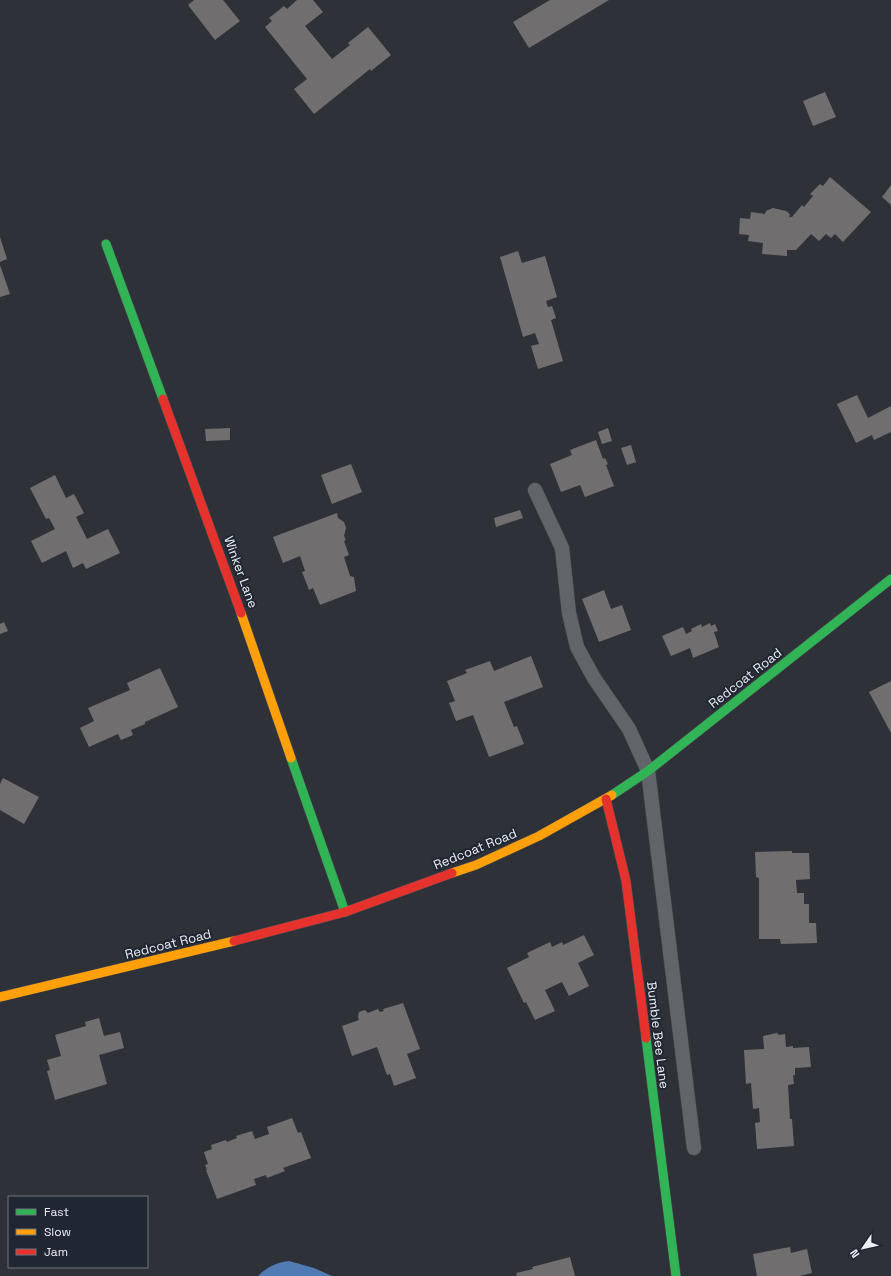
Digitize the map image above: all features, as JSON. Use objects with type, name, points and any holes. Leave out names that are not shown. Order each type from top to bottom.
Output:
[{"type":"street","name":"Winker Lane","points":[[106,244],[229,578],[345,912]]},
{"type":"street","name":"Redcoat Road","points":[[0,997],[260,935],[345,912],[476,864],[539,836],[606,799],[648,771],[891,579]]},
{"type":"street","name":"Bumble Bee Lane","points":[[606,799],[626,881],[676,1276]]},
{"type":"lane","points":[[535,490],[562,548],[569,613],[577,647],[594,678],[629,729],[648,771],[694,1148]]},
{"type":"water","points":[[289,1261],[314,1268],[332,1276],[258,1276],[265,1270],[280,1262]]},
{"type":"building","points":[[194,0],[223,0],[240,21],[215,40],[188,5]]},
{"type":"building","points":[[297,0],[313,0],[323,12],[305,26],[332,59],[350,45],[348,43],[368,27],[391,55],[371,71],[370,69],[314,114],[294,89],[307,79],[265,27],[272,21],[269,18],[284,6],[287,9]]},
{"type":"building","points":[[550,0],[609,0],[529,48],[513,22]]},
{"type":"building","points":[[825,92],[836,117],[813,126],[803,101]]},
{"type":"building","points":[[830,177],[871,212],[843,242],[835,234],[831,238],[826,234],[819,241],[811,234],[796,250],[787,250],[787,256],[762,254],[763,243],[748,241],[749,235],[739,234],[740,218],[750,219],[751,212],[765,214],[766,211],[773,208],[786,211],[790,214],[789,217],[792,217],[802,205],[804,207],[813,196],[810,194],[820,184],[823,186]]},
{"type":"building","points":[[891,185],[891,205],[882,197]]},
{"type":"building","points":[[0,237],[7,259],[0,262]]},
{"type":"building","points":[[518,251],[522,263],[545,256],[557,297],[546,301],[548,307],[552,306],[556,318],[551,320],[563,361],[538,369],[531,346],[539,344],[535,333],[523,337],[500,257]]},
{"type":"building","points":[[0,265],[10,294],[0,297]]},
{"type":"building","points":[[857,395],[868,418],[891,406],[891,432],[874,440],[872,435],[856,443],[837,404]]},
{"type":"building","points":[[230,428],[230,440],[206,441],[205,429]]},
{"type":"building","points":[[608,428],[612,441],[602,444],[598,432]]},
{"type":"building","points":[[596,440],[603,459],[605,458],[608,464],[606,465],[614,486],[585,497],[580,485],[561,492],[550,464],[572,455],[570,450]]},
{"type":"building","points":[[631,445],[636,462],[627,465],[621,448]]},
{"type":"building","points":[[351,464],[362,492],[332,504],[321,475]]},
{"type":"building","points":[[55,475],[66,498],[74,494],[84,513],[76,517],[87,539],[108,529],[120,553],[86,569],[83,563],[73,568],[66,551],[42,563],[31,541],[55,529],[49,518],[46,519],[30,488]]},
{"type":"building","points":[[520,510],[523,518],[496,527],[494,518]]},
{"type":"building","points":[[337,513],[338,518],[344,522],[346,528],[344,536],[346,540],[344,541],[349,555],[344,557],[350,576],[354,577],[356,591],[320,605],[313,588],[309,590],[302,572],[305,571],[300,556],[283,563],[273,537]]},
{"type":"building","points":[[604,590],[611,609],[622,605],[631,630],[599,642],[582,599]]},
{"type":"building","points":[[4,622],[8,631],[0,634],[0,624]]},
{"type":"building","points":[[710,623],[711,626],[715,624],[718,631],[714,632],[719,647],[693,658],[690,648],[671,656],[662,636],[683,627],[686,634],[692,631],[691,629],[701,624],[702,627]]},
{"type":"building","points":[[531,656],[543,687],[504,702],[514,727],[517,726],[524,744],[489,757],[473,715],[456,721],[449,703],[455,701],[447,681],[467,673],[465,670],[490,661],[494,671]]},
{"type":"building","points":[[160,668],[178,707],[131,730],[133,735],[121,740],[118,734],[89,747],[80,728],[94,721],[88,708],[130,690],[127,683]]},
{"type":"building","points":[[891,681],[891,733],[869,692]]},
{"type":"building","points":[[3,778],[39,797],[24,824],[0,810],[0,784]]},
{"type":"building","points":[[792,851],[792,853],[809,853],[810,879],[796,880],[797,893],[804,893],[804,904],[809,904],[809,923],[816,923],[817,943],[781,944],[780,939],[759,939],[759,878],[756,877],[755,852]]},
{"type":"building","points":[[584,935],[594,955],[578,963],[589,986],[569,996],[562,982],[545,990],[555,1011],[535,1020],[526,1002],[524,1003],[507,968],[529,957],[527,953],[550,942],[552,947],[562,942],[563,945]]},
{"type":"building","points":[[403,1003],[420,1049],[407,1054],[416,1078],[394,1086],[390,1074],[387,1075],[377,1047],[352,1056],[342,1026],[359,1020],[359,1012],[365,1010],[368,1013],[378,1009],[380,1012],[384,1011],[383,1009]]},
{"type":"building","points":[[99,1018],[104,1036],[120,1032],[124,1048],[99,1055],[107,1084],[55,1100],[47,1071],[50,1070],[47,1060],[61,1056],[55,1035],[86,1026],[85,1022]]},
{"type":"building","points":[[777,1033],[779,1035],[785,1034],[786,1047],[809,1047],[811,1067],[795,1068],[795,1075],[793,1075],[794,1084],[788,1085],[790,1119],[792,1119],[794,1146],[757,1149],[755,1123],[760,1122],[759,1108],[753,1109],[751,1083],[746,1084],[744,1050],[764,1049],[763,1036]]},
{"type":"building","points":[[292,1118],[298,1133],[301,1132],[311,1158],[283,1168],[285,1171],[267,1178],[266,1175],[254,1179],[256,1185],[217,1199],[206,1170],[205,1165],[208,1164],[204,1152],[212,1149],[211,1145],[226,1140],[227,1142],[237,1138],[236,1136],[252,1131],[255,1139],[269,1134],[267,1127]]},
{"type":"building","points":[[790,1247],[791,1253],[807,1249],[812,1273],[799,1276],[757,1276],[753,1254]]},
{"type":"building","points":[[570,1257],[575,1276],[517,1276],[516,1273],[533,1269],[532,1267]]},
{"type":"traffic: fast","points":[[106,244],[163,399]]},
{"type":"traffic: fast","points":[[612,795],[648,771],[891,579]]},
{"type":"traffic: fast","points":[[291,758],[345,912]]},
{"type":"traffic: fast","points":[[646,1038],[676,1276]]},
{"type":"traffic: slow","points":[[241,613],[291,758]]},
{"type":"traffic: slow","points":[[452,873],[476,865],[539,836],[612,795]]},
{"type":"traffic: slow","points":[[0,997],[234,941]]},
{"type":"traffic: jam","points":[[163,399],[241,613]]},
{"type":"traffic: jam","points":[[606,799],[626,881],[646,1038]]},
{"type":"traffic: jam","points":[[234,941],[345,912],[452,873]]}]
